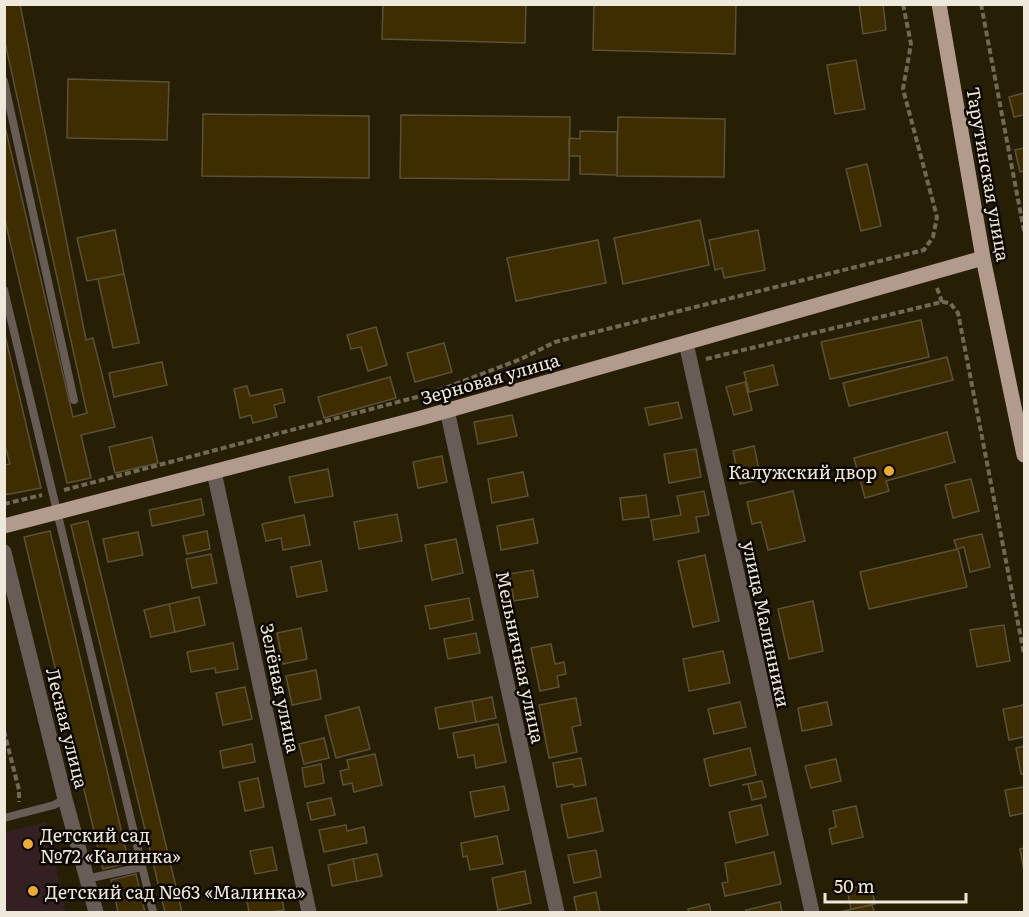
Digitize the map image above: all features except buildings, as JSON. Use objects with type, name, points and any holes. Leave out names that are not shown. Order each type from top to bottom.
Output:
[{"type":"main road","name":"Тарутинская улица","points":[[939,4],[983,258],[1024,455]]},
{"type":"main road","name":"Зерновая улица","points":[[4,526],[447,410],[983,258]]},
{"type":"street","name":"улица Малинники","points":[[686,343],[767,718],[812,912]]},
{"type":"street","name":"Мельничная улица","points":[[447,410],[557,912]]},
{"type":"street","name":"Зелёная улица","points":[[214,472],[309,912]]},
{"type":"street","name":"Лесная улица","points":[[5,557],[65,799],[96,912]]},
{"type":"lane","points":[[4,81],[74,400]]},
{"type":"lane","points":[[4,290],[153,912]]},
{"type":"lane","points":[[4,818],[54,805],[65,799]]},
{"type":"lane","points":[[86,879],[142,867]]},
{"type":"path","points":[[4,504],[432,393],[521,359],[555,342],[924,250],[933,237],[937,217],[903,89],[911,44],[903,4]]},
{"type":"path","points":[[981,4],[1024,231]]},
{"type":"path","points":[[691,363],[942,302],[950,303],[958,314],[1024,654]]},
{"type":"path","points":[[4,731],[19,790],[19,815]]},
{"type":"shaded area","name":"Детский сад №63 «Малинка»","points":[[46,822],[66,912],[5,912],[5,832]]},
{"type":"place","name":"Калужский двор","points":[[889,471]]},
{"type":"place","name":"Детский сад №72 «Калинка»","points":[[28,844]]},
{"type":"place","name":"Детский сад №63 «Малинка»","points":[[33,891]]}]
